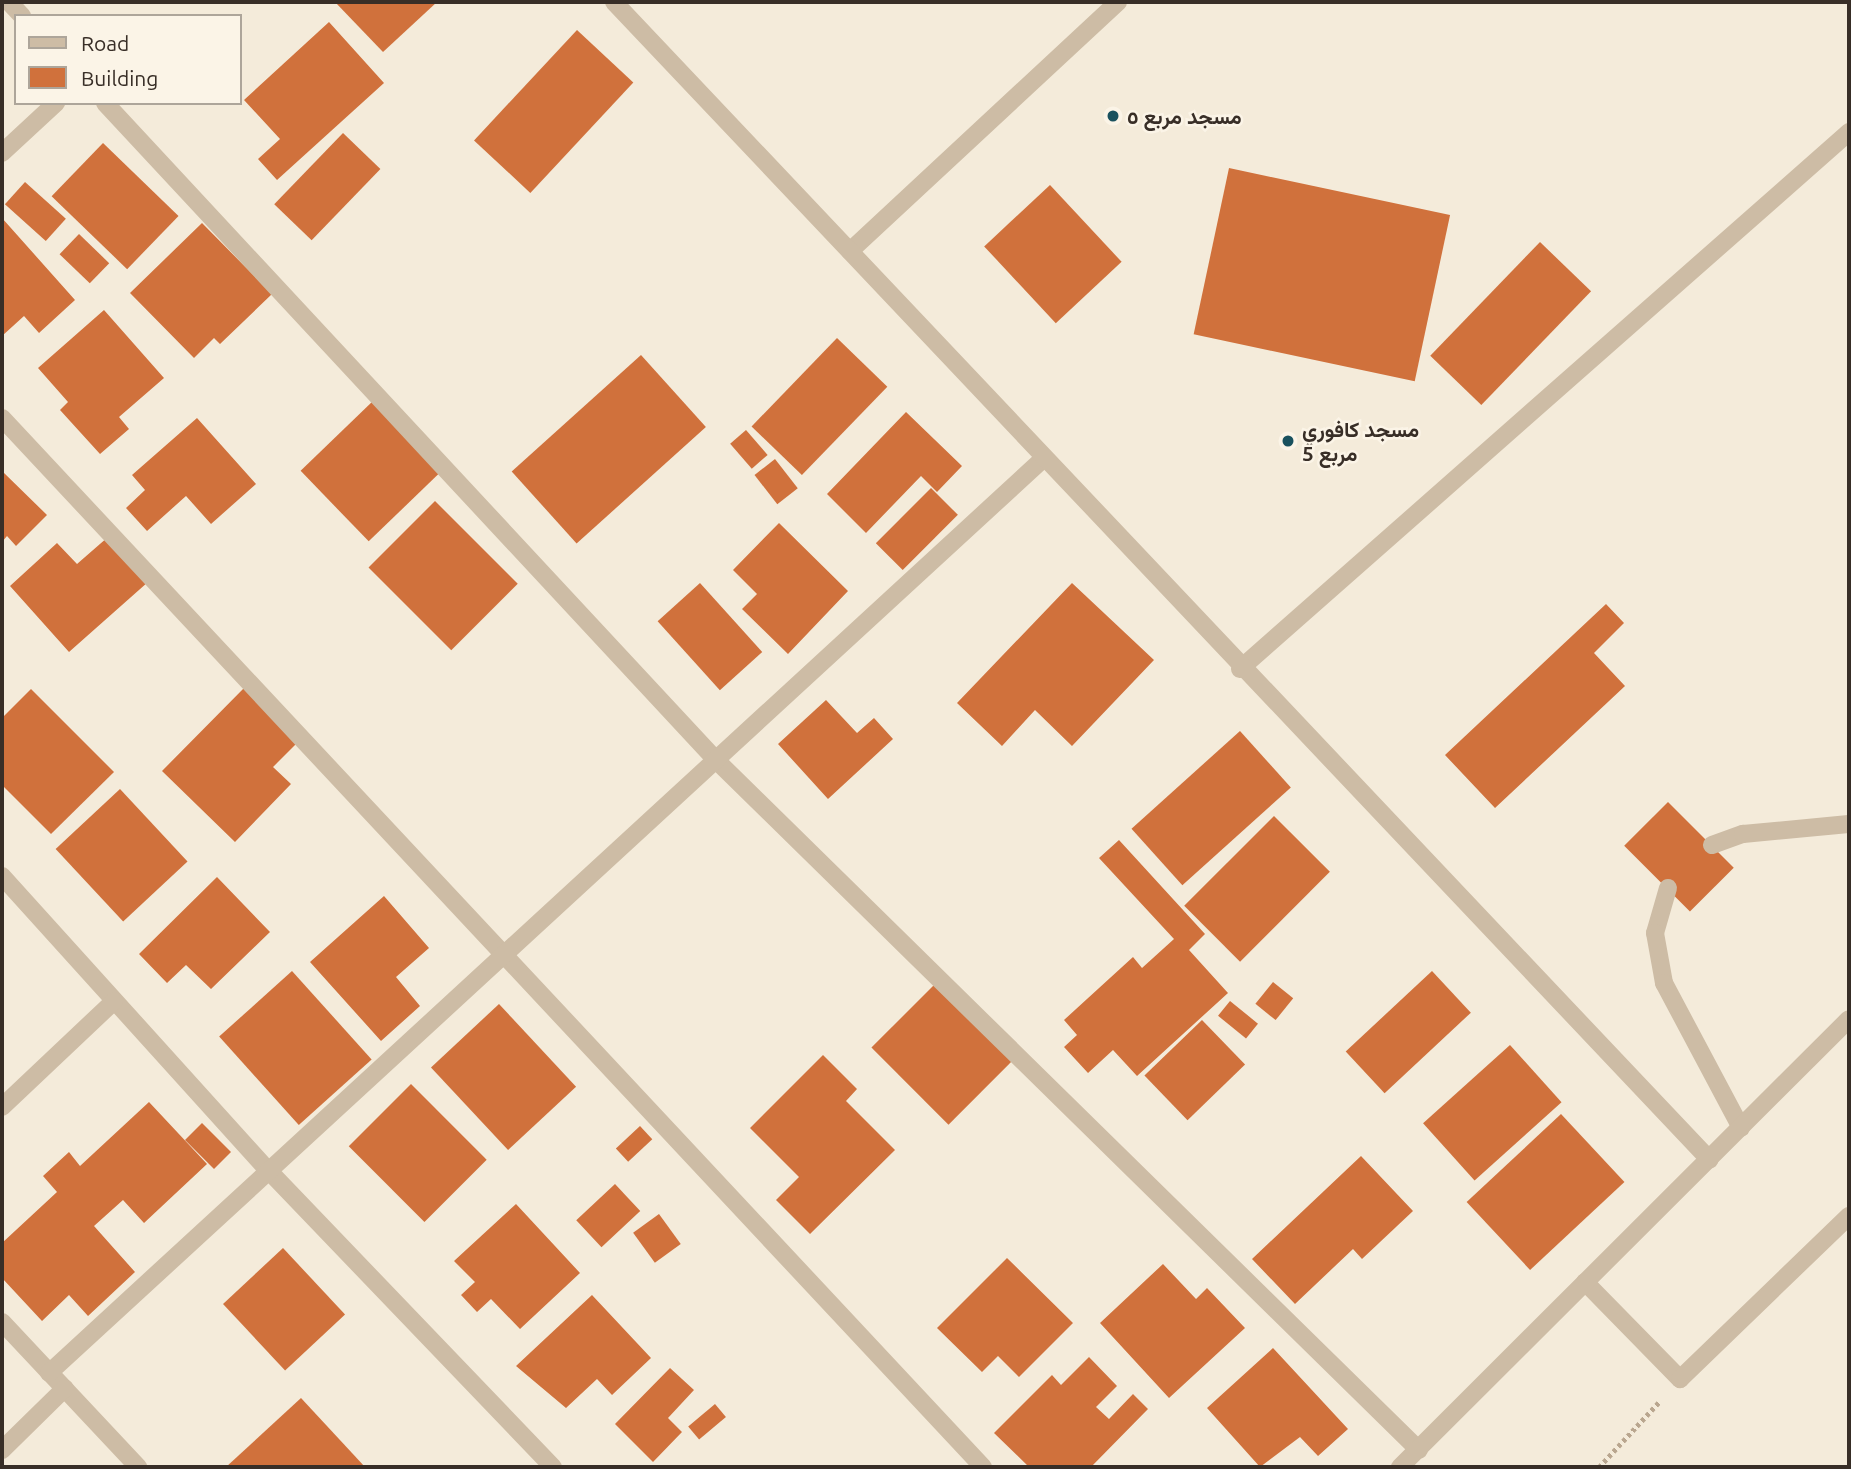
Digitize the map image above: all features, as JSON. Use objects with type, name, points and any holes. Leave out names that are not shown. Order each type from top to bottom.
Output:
[{"type":"street","points":[[614,2],[850,251],[1042,460],[1710,1160]]},
{"type":"street","points":[[850,251],[1118,2]]},
{"type":"street","points":[[2,153],[54,105]]},
{"type":"street","points":[[107,105],[716,760],[1419,1450]]},
{"type":"street","points":[[1240,669],[1849,132]]},
{"type":"street","points":[[2,418],[983,1467]]},
{"type":"street","points":[[49,1373],[1042,460]]},
{"type":"street","points":[[1712,845],[1742,834],[1849,824]]},
{"type":"street","points":[[2,876],[269,1171],[553,1467]]},
{"type":"street","points":[[1668,888],[1655,933],[1664,983],[1741,1128]]},
{"type":"street","points":[[2,1107],[114,1001]]},
{"type":"street","points":[[1401,1467],[1849,1019]]},
{"type":"street","points":[[1585,1282],[1680,1379],[1849,1216]]},
{"type":"street","points":[[2,1322],[138,1467]]},
{"type":"street","points":[[2,1450],[65,1388]]},
{"type":"path","points":[[1599,1467],[1680,1379]]},
{"type":"building","points":[[335,2],[437,2],[383,52]]},
{"type":"building","points":[[329,22],[384,83],[277,180],[258,159],[280,139],[244,100]]},
{"type":"building","points":[[577,30],[633,83],[530,193],[474,140]]},
{"type":"building","points":[[343,133],[380,169],[312,240],[274,204]]},
{"type":"building","points":[[103,143],[179,216],[127,269],[52,196]]},
{"type":"building","points":[[1229,168],[1450,215],[1415,381],[1194,334]]},
{"type":"building","points":[[25,182],[66,219],[46,241],[5,204]]},
{"type":"building","points":[[1050,185],[1122,262],[1056,323],[984,246]]},
{"type":"building","points":[[2,218],[75,300],[39,333],[24,316],[2,336]]},
{"type":"building","points":[[202,223],[272,294],[220,344],[214,338],[194,358],[130,293]]},
{"type":"building","points":[[79,234],[109,263],[90,283],[60,254]]},
{"type":"building","points":[[1540,242],[1591,291],[1481,405],[1430,356]]},
{"type":"building","points":[[104,310],[164,378],[119,417],[129,429],[100,454],[60,410],[68,402],[38,368]]},
{"type":"building","points":[[837,338],[887,387],[802,475],[752,426]]},
{"type":"building","points":[[641,355],[706,427],[577,544],[512,471]]},
{"type":"building","points":[[374,400],[442,470],[369,541],[301,471]]},
{"type":"building","points":[[906,412],[962,466],[937,492],[921,476],[866,533],[827,494]]},
{"type":"building","points":[[197,418],[256,484],[211,524],[186,496],[147,531],[126,508],[145,490],[132,475]]},
{"type":"building","points":[[746,430],[768,455],[752,469],[730,444]]},
{"type":"building","points":[[775,459],[798,488],[777,504],[755,475]]},
{"type":"building","points":[[2,471],[47,515],[16,546],[7,536],[2,542]]},
{"type":"building","points":[[931,488],[958,515],[903,570],[876,543]]},
{"type":"building","points":[[435,501],[518,584],[451,650],[369,567]]},
{"type":"building","points":[[779,523],[848,591],[788,654],[742,609],[757,594],[733,570]]},
{"type":"building","points":[[108,537],[148,582],[69,652],[10,586],[57,543],[77,564]]},
{"type":"building","points":[[700,583],[762,652],[720,690],[658,621]]},
{"type":"building","points":[[1072,583],[1154,660],[1072,746],[1035,710],[1002,746],[957,703]]},
{"type":"building","points":[[1606,604],[1624,623],[1594,653],[1625,686],[1495,808],[1445,755]]},
{"type":"building","points":[[244,688],[298,742],[273,767],[291,784],[235,842],[162,771]]},
{"type":"building","points":[[31,689],[114,772],[51,834],[2,785],[2,718]]},
{"type":"building","points":[[826,700],[857,733],[874,718],[893,739],[828,799],[778,744]]},
{"type":"building","points":[[1240,731],[1291,787],[1182,885],[1132,829]]},
{"type":"building","points":[[120,789],[188,861],[123,921],[56,849]]},
{"type":"building","points":[[1668,802],[1734,868],[1690,912],[1624,846]]},
{"type":"building","points":[[1274,816],[1330,872],[1240,962],[1184,906]]},
{"type":"building","points":[[1119,840],[1205,934],[1189,950],[1228,993],[1137,1076],[1113,1050],[1088,1073],[1064,1047],[1077,1035],[1064,1020],[1133,957],[1142,968],[1174,939],[1099,858]]},
{"type":"building","points":[[217,877],[270,932],[211,989],[186,965],[167,983],[139,954]]},
{"type":"building","points":[[384,896],[429,948],[396,977],[420,1006],[381,1041],[310,962]]},
{"type":"building","points":[[292,971],[372,1059],[299,1125],[219,1037]]},
{"type":"building","points":[[1432,971],[1471,1013],[1385,1093],[1346,1051]]},
{"type":"building","points":[[940,979],[1017,1056],[948,1125],[871,1048]]},
{"type":"building","points":[[1273,982],[1293,998],[1276,1020],[1255,1004]]},
{"type":"building","points":[[1230,1001],[1258,1024],[1246,1038],[1218,1016]]},
{"type":"building","points":[[499,1004],[576,1087],[508,1150],[431,1067]]},
{"type":"building","points":[[1202,1020],[1245,1065],[1188,1120],[1144,1076]]},
{"type":"building","points":[[1510,1045],[1562,1102],[1475,1181],[1423,1123]]},
{"type":"building","points":[[823,1055],[857,1089],[846,1101],[895,1150],[810,1234],[776,1200],[799,1177],[750,1128]]},
{"type":"building","points":[[411,1084],[487,1160],[424,1222],[349,1146]]},
{"type":"building","points":[[149,1102],[207,1164],[144,1223],[123,1200],[94,1226],[135,1272],[88,1316],[69,1295],[42,1321],[2,1278],[2,1243],[57,1192],[43,1176],[69,1152],[80,1166]]},
{"type":"building","points":[[1561,1114],[1624,1182],[1530,1270],[1467,1202]]},
{"type":"building","points":[[202,1123],[231,1152],[214,1169],[185,1140]]},
{"type":"building","points":[[640,1126],[652,1139],[628,1162],[616,1149]]},
{"type":"building","points":[[1361,1156],[1413,1211],[1362,1259],[1353,1249],[1295,1304],[1252,1259]]},
{"type":"building","points":[[615,1184],[640,1211],[601,1247],[576,1220]]},
{"type":"building","points":[[516,1204],[580,1273],[520,1329],[491,1299],[477,1312],[461,1295],[475,1282],[454,1261]]},
{"type":"building","points":[[659,1214],[681,1244],[655,1263],[633,1233]]},
{"type":"building","points":[[283,1248],[345,1315],[285,1370],[223,1304]]},
{"type":"building","points":[[1007,1258],[1073,1323],[1019,1377],[998,1356],[982,1372],[937,1328]]},
{"type":"building","points":[[1163,1264],[1196,1299],[1207,1288],[1245,1328],[1169,1398],[1100,1323]]},
{"type":"building","points":[[592,1295],[651,1358],[612,1395],[597,1379],[566,1408],[516,1366]]},
{"type":"building","points":[[1273,1348],[1348,1429],[1318,1456],[1300,1437],[1260,1467],[1207,1408]]},
{"type":"building","points":[[1089,1357],[1117,1386],[1096,1407],[1109,1419],[1133,1394],[1148,1409],[1091,1467],[1029,1467],[994,1433],[1052,1375],[1061,1385]]},
{"type":"building","points":[[670,1368],[694,1390],[668,1418],[682,1432],[653,1462],[615,1424]]},
{"type":"building","points":[[301,1398],[365,1467],[226,1467]]},
{"type":"building","points":[[715,1404],[726,1417],[699,1440],[688,1426]]},
{"type":"place","name":"مسجد مربع ٥","points":[[1113,116]]},
{"type":"place","name":"مسجد كافوري مربع 5","points":[[1288,441]]}]
